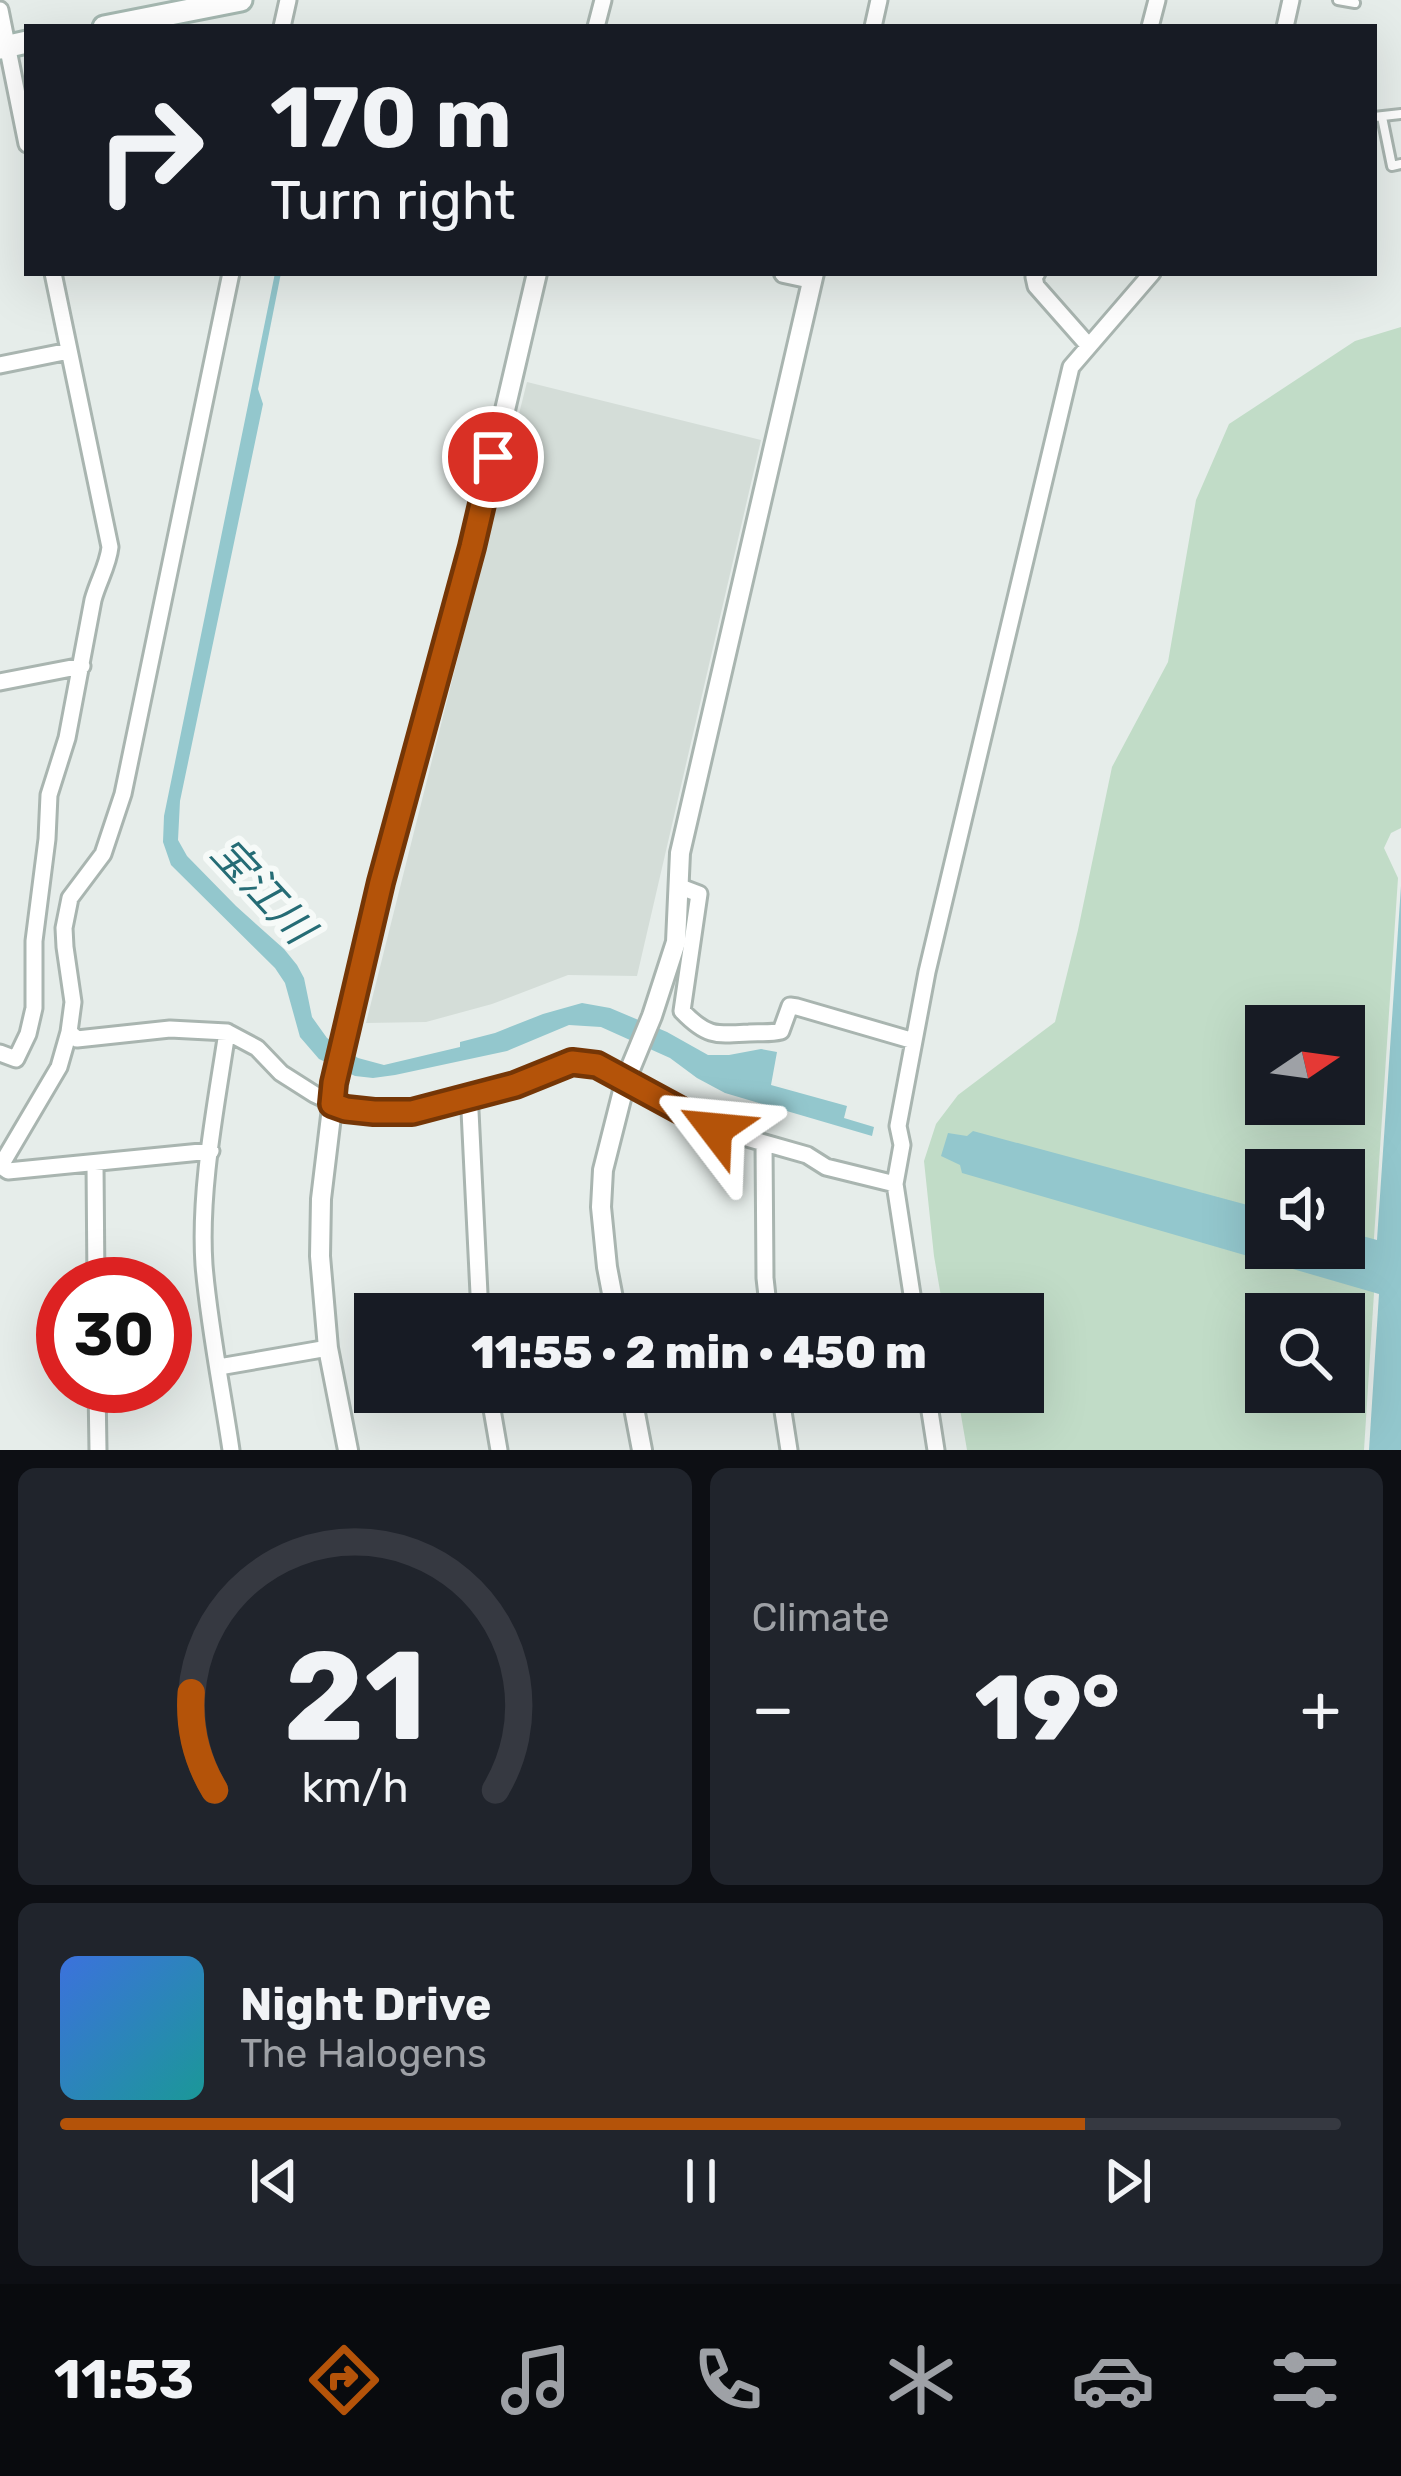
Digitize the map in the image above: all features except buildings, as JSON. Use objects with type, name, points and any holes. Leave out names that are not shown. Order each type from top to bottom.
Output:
[{"type":"main road","points":[[119,24],[235,1]]},
{"type":"street","points":[[0,10],[11,45],[24,125]]},
{"type":"street","points":[[0,1054],[16,1059],[34,1008],[34,941],[49,795],[67,738],[98,580],[109,562],[110,547],[54,276]]},
{"type":"street","points":[[211,1151],[8,1171],[0,1167],[59,1066],[69,1032],[73,1002],[64,928],[70,898],[104,854],[123,794],[231,276]]},
{"type":"street","points":[[348,1450],[328,1348],[320,1256],[321,1198],[334,1083],[536,276]]},
{"type":"street","points":[[612,1293],[603,1170],[628,1074],[676,942],[680,853],[813,276]]},
{"type":"street","points":[[1034,276],[1036,286],[1088,345]]},
{"type":"street","points":[[912,1293],[895,1184],[902,1145],[898,1126],[926,972],[1071,367],[1150,276]]},
{"type":"street","points":[[0,365],[69,351]]},
{"type":"street","points":[[0,682],[82,666]]},
{"type":"street","points":[[678,886],[699,894],[682,999],[682,1011],[696,1025],[723,1037],[772,1034],[781,1031],[790,1006],[914,1041]]},
{"type":"street","points":[[69,1032],[76,1039],[170,1029],[227,1032],[257,1048],[281,1072],[332,1104],[374,1112],[412,1112],[515,1085],[572,1062],[597,1065],[628,1074],[715,1129],[895,1184]]},
{"type":"street","points":[[227,1032],[211,1151],[204,1264],[231,1450]]},
{"type":"street","points":[[466,1096],[479,1293]]},
{"type":"street","points":[[764,1144],[767,1293]]},
{"type":"street","points":[[95,1164],[96,1257]]},
{"type":"street","points":[[219,1367],[328,1348]]},
{"type":"street","points":[[98,1413],[98,1450]]},
{"type":"street","points":[[493,1413],[499,1450]]},
{"type":"street","points":[[635,1413],[642,1450]]},
{"type":"street","points":[[783,1413],[789,1450]]},
{"type":"street","points":[[930,1413],[936,1450]]},
{"type":"lane","points":[[1338,0],[1355,3]]},
{"type":"lane","points":[[1401,114],[1378,117],[1393,166],[1401,164]]},
{"type":"shaded area","points":[[527,382],[761,440],[637,976],[568,975],[492,1004],[426,1022],[366,1023]]},
{"type":"green space","points":[[1401,327],[1401,828],[1391,833],[1384,848],[1398,878],[1364,1450],[967,1450],[961,1413],[1044,1413],[1044,1293],[940,1293],[924,1161],[936,1124],[958,1095],[1055,1022],[1112,767],[1168,662],[1196,500],[1229,424],[1355,341]]},
{"type":"water","name":"宝江川","points":[[274,276],[280,276],[258,389],[263,404],[180,801],[178,840],[187,856],[284,949],[304,978],[312,1017],[327,1038],[358,1058],[384,1065],[460,1047],[460,1042],[582,1003],[610,1008],[708,1055],[761,1049],[777,1052],[771,1085],[847,1106],[844,1118],[874,1127],[872,1136],[725,1093],[670,1058],[601,1027],[569,1025],[507,1051],[395,1075],[355,1076],[319,1059],[300,1037],[285,983],[275,968],[171,865],[163,842],[164,816]]},
{"type":"water","points":[[1401,886],[1401,1450],[1369,1450],[1379,1294],[1293,1269],[1365,1269],[1365,1237],[1377,1240]]},
{"type":"water","points":[[973,1131],[1245,1204],[1245,1255],[962,1173],[960,1165],[941,1156],[948,1133],[967,1136]]},
{"type":"route","points":[[493,457],[381,882],[332,1104],[374,1112],[412,1112],[515,1085],[572,1062],[597,1065],[715,1129]]}]
